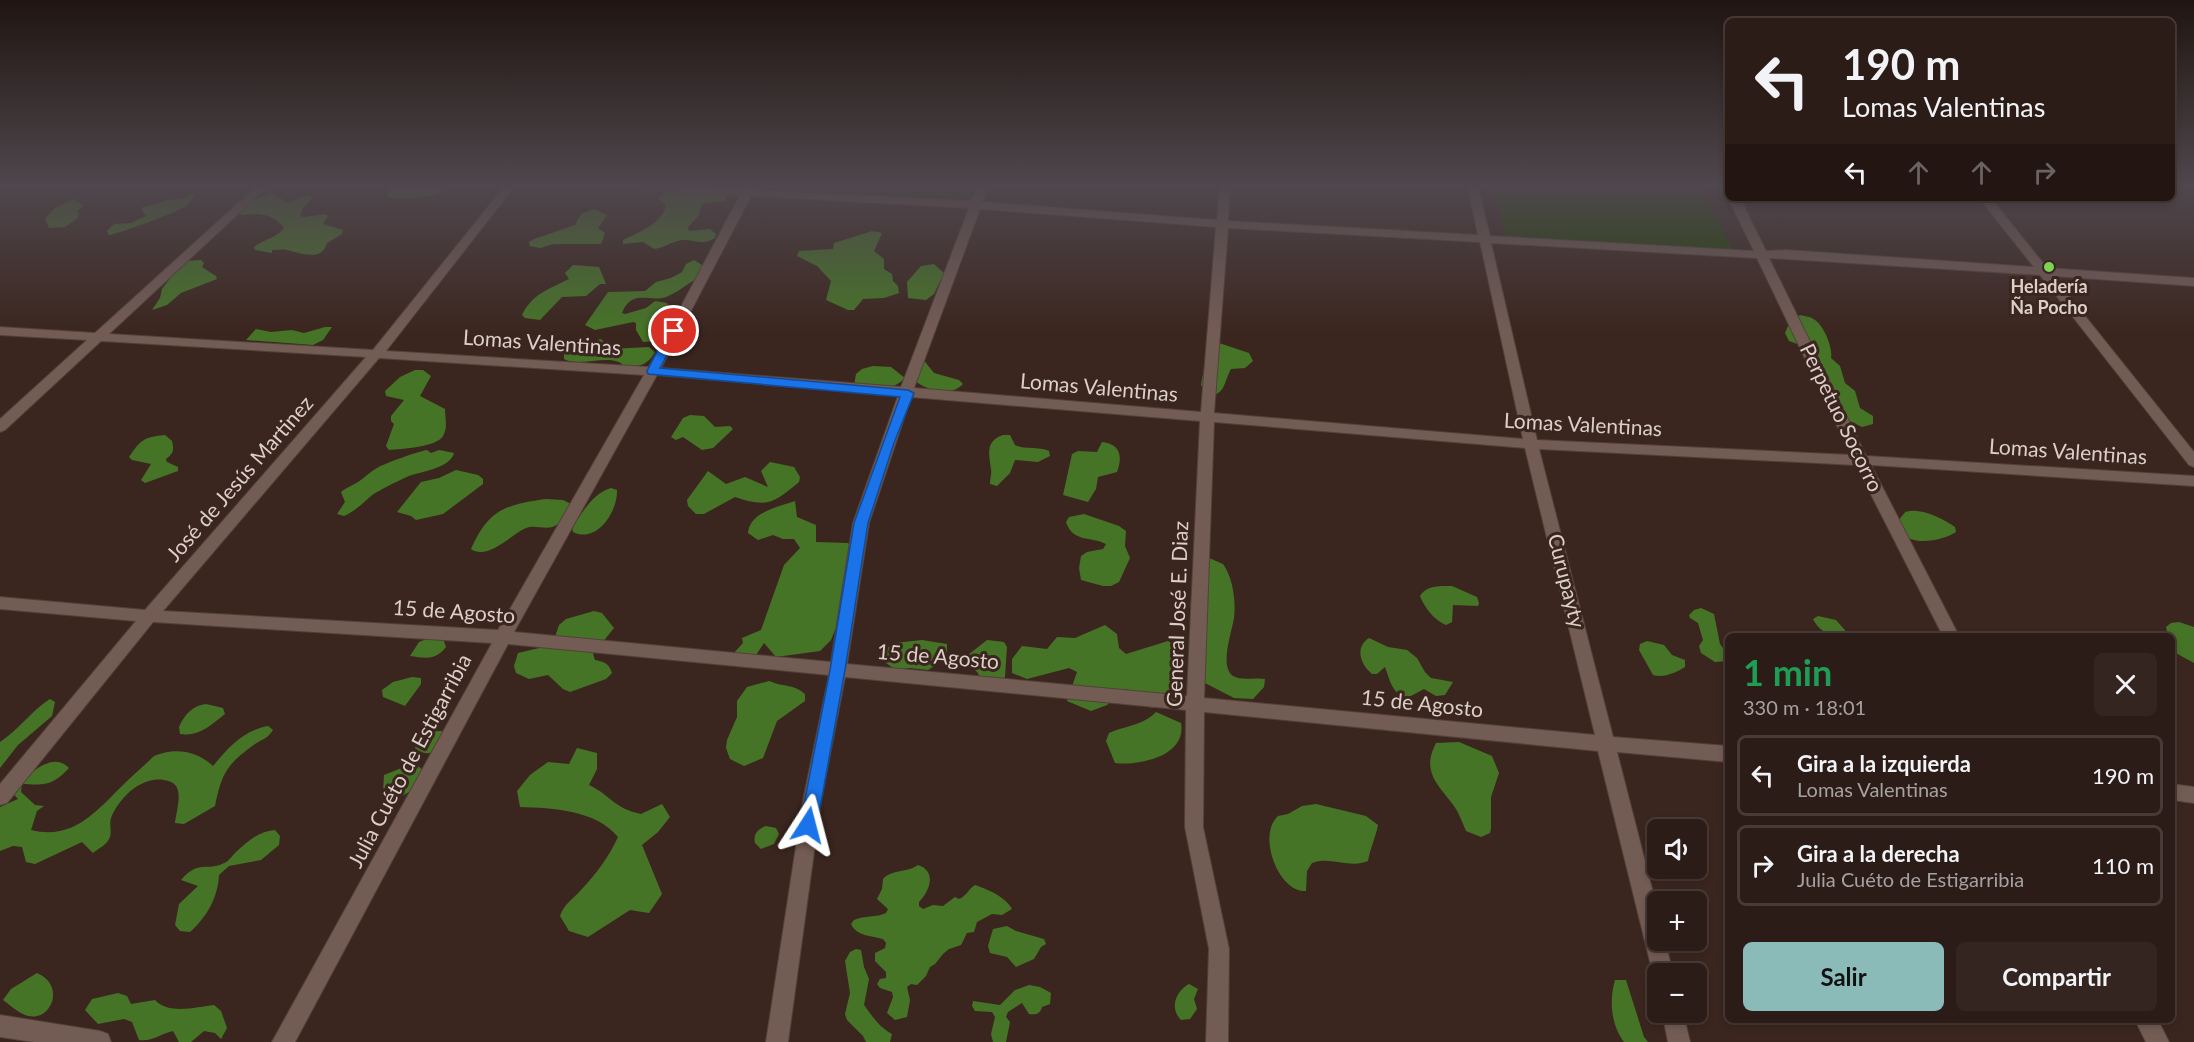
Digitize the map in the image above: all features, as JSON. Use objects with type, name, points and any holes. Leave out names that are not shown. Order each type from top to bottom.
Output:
[{"type":"street","points":[[0,427],[208,236]]},
{"type":"street","name":"José de Jesús Martinez","points":[[0,797],[149,616],[377,353],[469,236]]},
{"type":"street","name":"Julia Cuéto de Estigarribia","points":[[283,1042],[503,637],[653,371],[724,236]]},
{"type":"street","points":[[777,1042],[812,801],[838,670],[861,523],[964,236]]},
{"type":"street","name":"General José E. Diaz","points":[[1217,1042],[1219,949],[1194,827],[1195,704],[1207,419],[1220,236]]},
{"type":"street","points":[[1439,236],[1762,255],[1786,254],[2194,282]]},
{"type":"street","name":"Perpetuo Socorro","points":[[1752,236],[1861,460],[1949,633]]},
{"type":"street","points":[[2014,236],[2194,462]]},
{"type":"street","name":"Curupayty","points":[[1484,238],[1531,444],[1660,963]]},
{"type":"street","name":"Lomas Valentinas","points":[[0,331],[653,371],[1207,419],[1531,444],[1861,460],[2194,481]]},
{"type":"street","name":"15 de Agosto","points":[[0,603],[149,616],[503,637],[1725,754]]},
{"type":"street","points":[[2175,792],[2194,795]]},
{"type":"street","points":[[1675,1023],[1679,1042]]},
{"type":"street","points":[[2148,1023],[2158,1042]]},
{"type":"street","points":[[0,1026],[100,1042]]},
{"type":"green space","points":[[275,236],[339,236],[327,243],[321,253],[310,255],[283,250],[272,250],[272,253],[255,250],[254,247]]},
{"type":"green space","points":[[544,236],[604,236],[601,244],[554,244],[540,248],[530,246],[529,242]]},
{"type":"green space","points":[[632,236],[716,236],[715,238],[702,242],[678,241],[654,249],[643,242],[623,244],[623,240]]},
{"type":"green space","points":[[857,236],[881,236],[874,251],[884,259],[884,269],[892,274],[899,293],[884,298],[863,299],[854,310],[848,310],[826,300],[831,281],[817,266],[797,256],[799,251],[833,249],[834,243]]},
{"type":"green space","points":[[1506,236],[1726,236],[1734,252],[1507,239]]},
{"type":"green space","points":[[201,260],[204,263],[202,267],[217,279],[181,293],[167,305],[152,310],[160,298],[162,289],[180,265],[186,261]]},
{"type":"green space","points":[[694,260],[702,265],[699,277],[695,280],[666,297],[641,298],[631,301],[622,313],[646,308],[655,301],[667,303],[675,320],[665,328],[667,334],[661,341],[643,342],[636,330],[636,323],[633,322],[595,330],[585,325],[608,292],[645,291],[656,282],[682,272],[686,264]]},
{"type":"green space","points":[[934,264],[944,273],[934,294],[926,300],[908,298],[907,282],[921,266]]},
{"type":"green space","points":[[573,265],[599,267],[606,284],[600,284],[586,296],[562,297],[540,320],[525,318],[522,315],[536,297],[569,279],[565,273]]},
{"type":"green space","points":[[1800,315],[1814,319],[1822,327],[1829,343],[1831,358],[1840,366],[1845,383],[1855,391],[1860,408],[1873,416],[1873,424],[1862,427],[1847,420],[1803,346],[1789,341],[1785,333],[1788,326]]},
{"type":"green space","points":[[332,327],[323,340],[313,345],[246,340],[256,329],[271,332],[292,330],[304,333]]},
{"type":"green space","points":[[601,339],[611,349],[649,347],[655,352],[646,363],[634,366],[624,366],[612,360],[578,362],[564,359],[564,354],[570,348]]},
{"type":"green space","points":[[1219,343],[1249,353],[1253,361],[1245,368],[1231,369],[1221,391],[1213,395],[1207,394],[1201,385],[1208,346]]},
{"type":"green space","points":[[922,358],[934,373],[959,380],[963,384],[944,392],[936,391],[915,381],[910,377]]},
{"type":"green space","points":[[873,366],[891,367],[905,378],[894,386],[888,387],[854,386],[856,374],[862,369]]},
{"type":"green space","points":[[415,370],[423,370],[431,376],[420,396],[445,409],[445,433],[434,443],[389,450],[386,446],[394,424],[391,416],[404,400],[386,396],[385,391],[400,377]]},
{"type":"green space","points":[[690,415],[704,416],[715,427],[730,426],[733,429],[713,448],[702,450],[683,437],[676,440],[671,437],[683,418]]},
{"type":"green space","points":[[165,435],[172,441],[173,447],[172,453],[166,459],[167,462],[178,467],[178,471],[145,483],[141,480],[151,464],[132,460],[129,457],[143,441]]},
{"type":"green space","points":[[1003,435],[1010,435],[1015,445],[1049,451],[1050,456],[1038,462],[1015,460],[1010,473],[997,486],[990,484],[991,444]]},
{"type":"green space","points":[[1102,442],[1113,445],[1120,456],[1117,472],[1098,477],[1096,489],[1088,502],[1063,495],[1072,454],[1078,451],[1097,452]]},
{"type":"green space","points":[[427,450],[431,453],[439,450],[454,453],[442,466],[409,476],[390,485],[344,516],[337,514],[345,502],[341,492],[343,490],[381,466]]},
{"type":"green space","points":[[770,462],[794,467],[800,477],[799,482],[776,499],[763,503],[735,497],[704,514],[696,514],[688,506],[687,500],[708,471],[726,484],[745,477],[768,487],[761,471]]},
{"type":"green space","points":[[456,470],[478,475],[483,479],[483,484],[443,514],[416,520],[397,512],[421,482],[439,478]]},
{"type":"green space","points":[[611,488],[617,490],[614,507],[610,516],[598,530],[582,535],[573,532],[572,527],[589,504],[599,494]]},
{"type":"green space","points":[[546,499],[563,500],[571,504],[558,524],[550,527],[526,528],[484,552],[471,549],[485,525],[500,511]]},
{"type":"green space","points":[[795,501],[797,517],[816,525],[816,542],[848,543],[852,548],[851,572],[842,590],[844,608],[831,640],[820,651],[776,657],[764,643],[756,655],[732,655],[743,643],[742,638],[761,630],[784,565],[800,548],[794,539],[783,539],[773,535],[758,540],[748,533],[750,526],[759,515],[766,511]]},
{"type":"green space","points":[[1907,510],[1906,512],[1918,511],[1938,517],[1955,527],[1956,532],[1930,541],[1909,538],[1903,534],[1897,522]]},
{"type":"green space","points":[[1084,514],[1119,526],[1126,531],[1125,546],[1130,558],[1119,582],[1111,586],[1081,580],[1079,568],[1081,556],[1087,552],[1103,549],[1106,544],[1078,536],[1069,529],[1066,522],[1069,517]]},
{"type":"green space","points":[[1209,558],[1223,564],[1233,590],[1234,618],[1227,657],[1229,671],[1233,676],[1244,679],[1265,679],[1264,687],[1253,699],[1234,698],[1203,682],[1190,604]]},
{"type":"green space","points":[[1452,586],[1477,597],[1479,603],[1478,606],[1453,605],[1452,622],[1446,625],[1430,613],[1420,596],[1430,588]]},
{"type":"green space","points":[[1701,608],[1714,614],[1720,644],[1725,651],[1725,661],[1715,662],[1701,653],[1699,646],[1703,640],[1698,623],[1689,615]]},
{"type":"green space","points":[[594,611],[602,613],[614,628],[593,654],[595,660],[606,664],[611,670],[612,673],[606,679],[570,692],[563,689],[548,675],[529,679],[516,673],[514,666],[518,653],[548,646],[554,640],[559,625],[566,619]]},
{"type":"green space","points":[[1818,616],[1836,620],[1847,633],[1828,633],[1820,628],[1813,619]]},
{"type":"green space","points":[[2179,622],[2194,627],[2194,663],[2175,653],[2175,633],[2167,633],[2166,627],[2171,623]]},
{"type":"green space","points":[[1105,625],[1117,634],[1119,648],[1126,654],[1168,641],[1182,649],[1184,656],[1173,697],[1160,707],[1151,708],[1134,691],[1125,689],[1107,705],[1091,711],[1067,701],[1077,672],[1069,668],[1027,679],[1012,673],[1012,659],[1022,646],[1047,649],[1057,637],[1075,638]]},
{"type":"green space","points":[[429,638],[444,641],[446,647],[434,657],[410,656],[419,642]]},
{"type":"green space","points":[[1369,638],[1388,647],[1407,650],[1417,658],[1431,678],[1453,682],[1445,695],[1436,696],[1424,689],[1409,697],[1403,696],[1392,686],[1385,667],[1377,674],[1372,674],[1362,661],[1360,651],[1364,642]]},
{"type":"green space","points":[[922,640],[947,644],[947,658],[928,670],[910,668],[896,670],[886,663],[884,650],[895,643]]},
{"type":"green space","points":[[987,640],[1004,642],[1007,647],[1005,677],[999,682],[981,682],[978,673],[967,662],[968,655]]},
{"type":"green space","points":[[1647,641],[1664,645],[1672,655],[1685,660],[1685,667],[1661,676],[1653,675],[1639,650],[1640,644]]},
{"type":"green space","points":[[412,677],[421,678],[421,684],[405,706],[383,697],[382,690],[393,682]]},
{"type":"green space","points":[[769,681],[801,691],[805,694],[805,701],[777,721],[763,758],[744,766],[730,759],[726,748],[737,717],[737,701],[747,687]]},
{"type":"green space","points":[[50,699],[55,702],[52,716],[18,745],[0,768],[0,742]]},
{"type":"green space","points":[[206,704],[223,708],[225,714],[199,732],[180,734],[179,727],[186,715],[193,709]]},
{"type":"green space","points":[[1156,712],[1181,723],[1181,734],[1177,744],[1160,756],[1148,760],[1137,763],[1115,763],[1106,741],[1109,733],[1140,723]]},
{"type":"green space","points":[[268,726],[273,730],[269,735],[245,751],[227,770],[220,785],[215,806],[184,824],[175,823],[179,799],[176,786],[164,780],[147,781],[132,790],[119,803],[111,818],[109,840],[93,853],[82,842],[35,864],[26,862],[22,847],[13,846],[0,851],[0,807],[18,799],[11,791],[30,773],[46,764],[62,763],[69,768],[48,783],[22,784],[21,792],[35,805],[44,806],[37,811],[31,830],[60,831],[73,827],[95,812],[154,756],[162,753],[185,752],[200,757],[213,766],[243,736]]},
{"type":"green space","points":[[441,731],[448,734],[434,751],[426,753],[415,748],[421,732]]},
{"type":"green space","points":[[1459,742],[1492,756],[1499,773],[1491,797],[1490,833],[1481,837],[1466,831],[1456,809],[1437,784],[1431,770],[1430,762],[1436,743]]},
{"type":"green space","points":[[577,748],[597,753],[597,769],[589,785],[618,805],[641,814],[662,804],[670,817],[658,832],[642,845],[662,894],[649,913],[630,910],[588,937],[569,931],[560,916],[566,905],[602,865],[618,837],[598,821],[573,812],[520,807],[517,791],[530,775],[548,762],[569,764]]},
{"type":"green space","points":[[414,763],[423,770],[411,790],[399,797],[383,792],[384,775]]},
{"type":"green space","points":[[1316,804],[1366,816],[1378,825],[1368,861],[1354,864],[1326,861],[1312,863],[1307,871],[1306,891],[1296,889],[1280,874],[1270,849],[1269,837],[1272,825],[1278,816],[1288,814],[1302,806]]},
{"type":"green space","points":[[766,826],[776,828],[779,834],[774,844],[761,849],[755,843],[755,834]]},
{"type":"green space","points":[[275,830],[280,836],[279,845],[261,860],[229,866],[219,875],[214,899],[202,920],[190,932],[180,931],[175,925],[179,904],[198,886],[181,880],[193,870],[225,862],[253,838]]},
{"type":"green space","points":[[918,865],[924,868],[930,876],[929,887],[919,902],[919,906],[923,909],[933,905],[943,906],[955,897],[959,899],[975,885],[1001,897],[1012,909],[1002,915],[992,914],[977,922],[974,932],[967,933],[961,945],[943,954],[917,985],[911,984],[907,987],[910,1000],[907,1017],[895,1020],[887,1013],[893,997],[892,992],[880,988],[877,984],[880,979],[886,978],[886,972],[875,961],[875,953],[885,948],[886,943],[883,939],[860,933],[851,924],[858,918],[886,913],[888,909],[877,899],[882,889],[883,879]]},
{"type":"green space","points":[[1007,926],[1044,939],[1046,944],[1041,947],[1034,959],[1016,967],[1007,957],[990,953],[988,946],[993,929]]},
{"type":"green space","points":[[856,949],[861,950],[869,979],[864,1005],[880,1025],[892,1034],[890,1042],[866,1042],[847,1020],[845,1014],[850,993],[845,961],[850,952]]},
{"type":"green space","points":[[37,973],[52,987],[53,995],[47,1010],[41,1015],[32,1017],[20,1013],[3,1000],[11,989]]},
{"type":"green space","points":[[1615,980],[1626,980],[1644,1037],[1648,1042],[1624,1042],[1616,1028],[1612,1012]]},
{"type":"green space","points":[[1189,984],[1198,989],[1194,999],[1197,1009],[1190,1019],[1181,1020],[1175,1010],[1176,1000],[1184,987]]},
{"type":"green space","points":[[1029,985],[1040,987],[1051,993],[1050,1004],[1042,1007],[1036,1014],[1029,1014],[1022,1003],[1008,1012],[1006,1017],[1010,1022],[1006,1042],[993,1042],[991,1034],[995,1017],[992,1012],[975,1011],[972,1006],[973,1001],[1000,1005],[1015,990]]},
{"type":"green space","points":[[118,993],[127,996],[131,1004],[155,1000],[161,1005],[175,1009],[214,1005],[221,1011],[227,1028],[221,1039],[215,1033],[204,1031],[191,1042],[179,1042],[173,1031],[152,1039],[139,1040],[132,1022],[124,1019],[98,1024],[85,1010],[92,999]]},
{"type":"place","name":"Heladería Ña Pocho","points":[[2049,267]]},
{"type":"route","points":[[674,331],[653,371],[908,393],[893,428],[861,523],[838,670],[808,825]]}]
